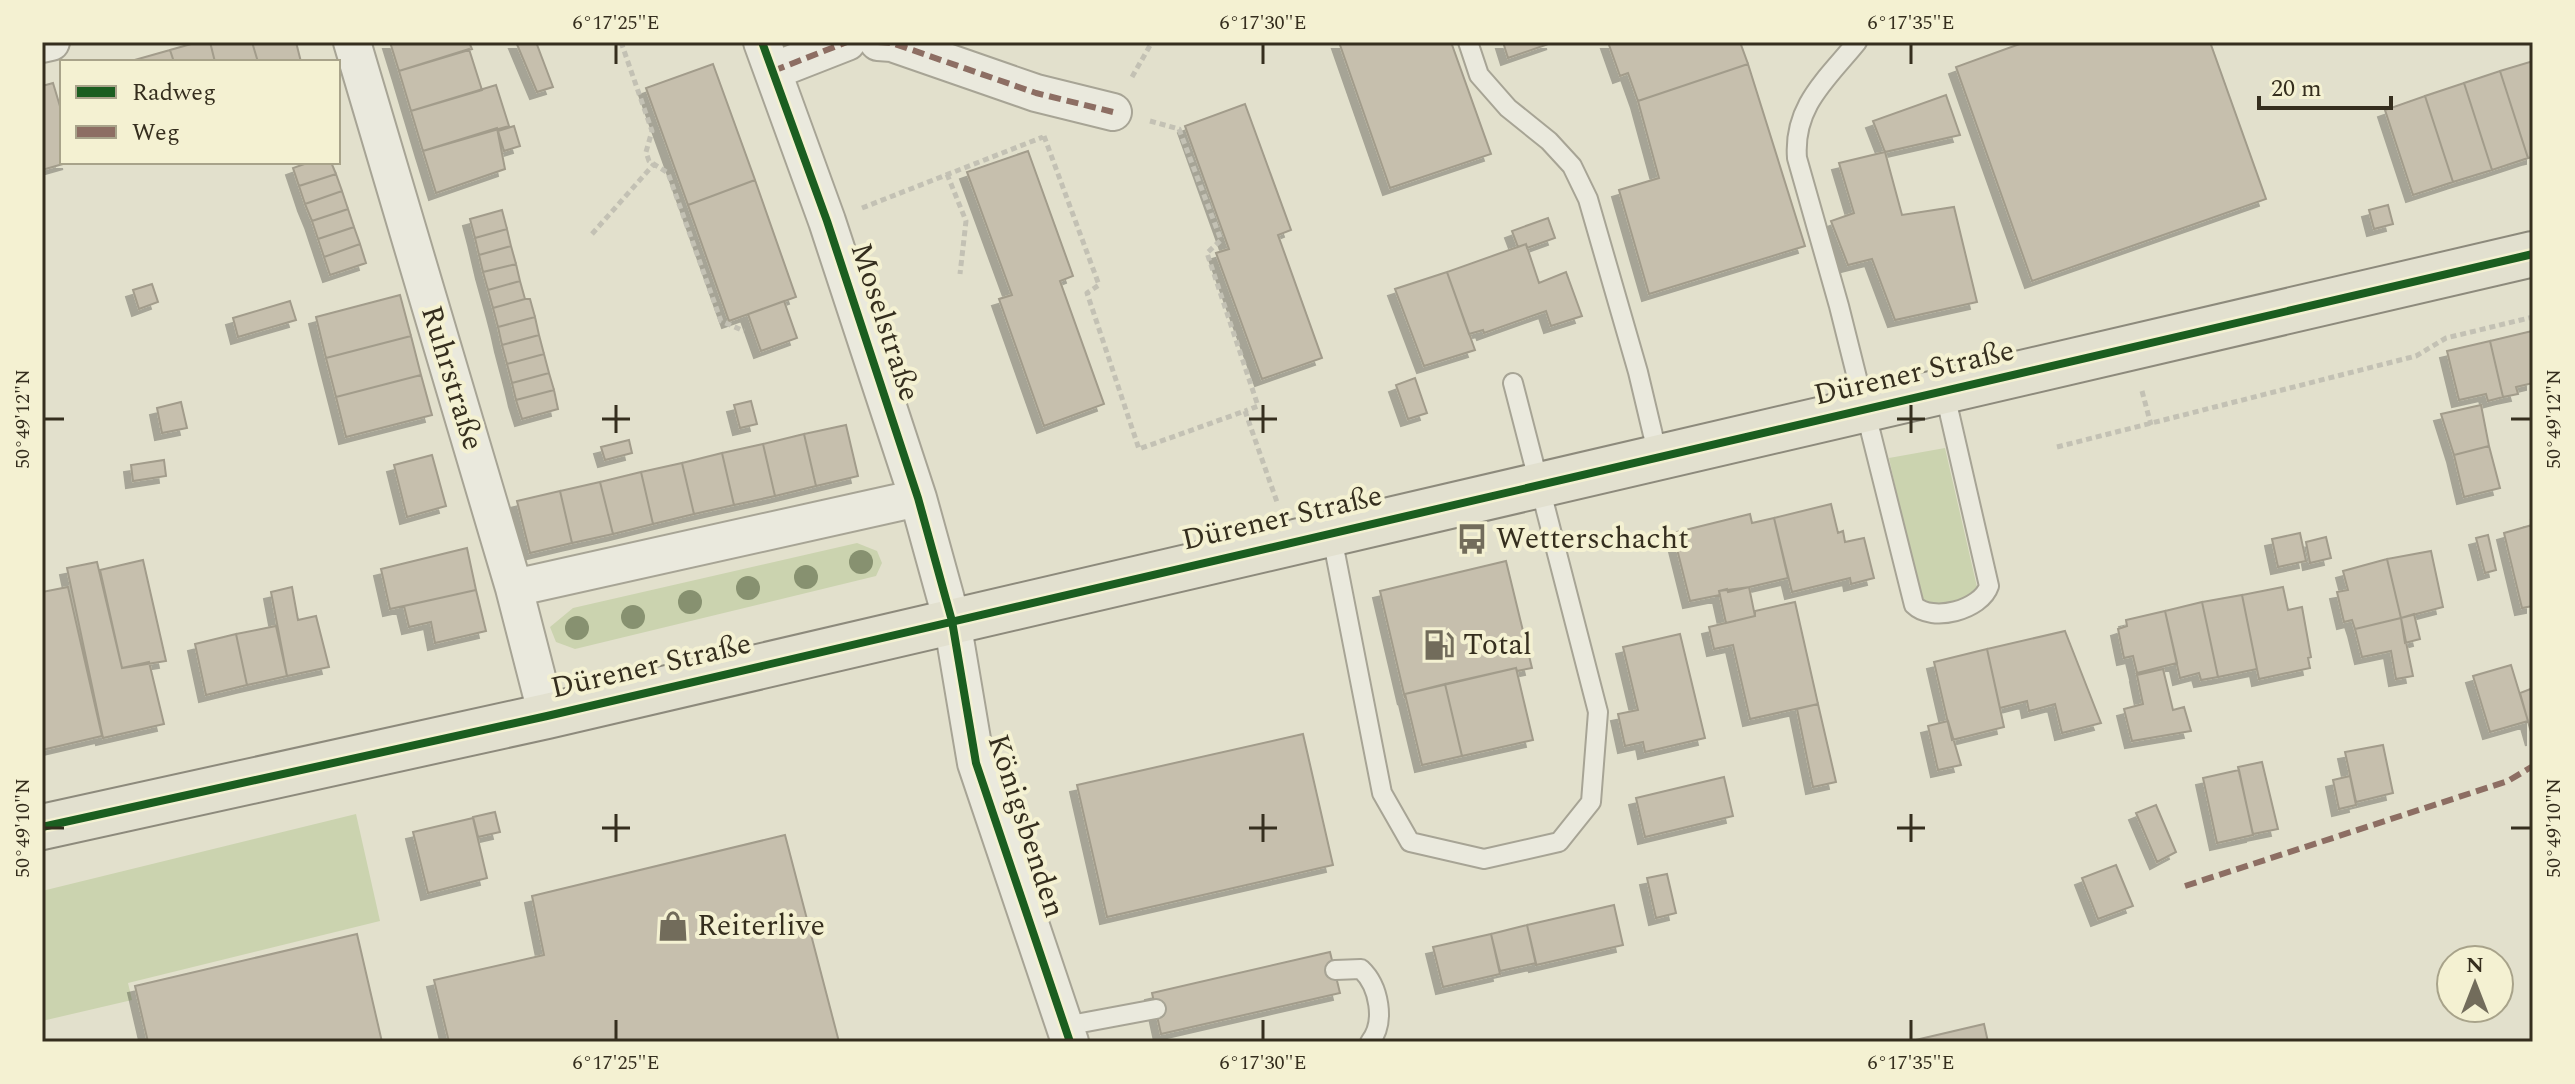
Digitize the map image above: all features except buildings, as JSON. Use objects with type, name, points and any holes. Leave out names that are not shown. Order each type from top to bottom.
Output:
[{"type":"main road","name":"Dürener Straße","points":[[42,827],[547,716],[2533,254]]},
{"type":"street","points":[[42,44],[51,42]]},
{"type":"street","name":"Ruhrstraße","points":[[352,42],[514,588],[547,716]]},
{"type":"street","points":[[767,57],[847,42]]},
{"type":"street","points":[[878,42],[892,43],[1036,93],[1113,112]]},
{"type":"street","name":"Moselstraße","points":[[767,57],[827,221],[918,498],[952,621]]},
{"type":"street","points":[[514,588],[918,498]]},
{"type":"street","name":"Königsbenden","points":[[952,621],[976,763],[1068,1034]]},
{"type":"lane","points":[[1468,42],[1479,75],[1508,108],[1549,141],[1572,166],[1588,199],[1638,372],[1658,456]]},
{"type":"lane","points":[[1857,42],[1819,87],[1799,118],[1797,158],[1839,306],[1862,409],[1914,605],[1921,612],[1955,611],[1986,595],[1989,576],[1944,390]]},
{"type":"lane","points":[[1331,532],[1382,793],[1410,842],[1484,859],[1559,842],[1591,802],[1598,712],[1513,383]]},
{"type":"lane","points":[[1335,970],[1361,969],[1369,977],[1380,1016],[1374,1037]]},
{"type":"lane","points":[[1068,1034],[1156,1009]]},
{"type":"path","points":[[621,42],[652,131],[646,152],[654,164],[668,173],[721,321],[744,331]]},
{"type":"path","points":[[1036,93],[1044,137],[1099,285],[1087,293],[1139,449],[1258,406],[1207,253],[1221,240],[1179,129],[1113,112]]},
{"type":"path","points":[[827,221],[1044,137]]},
{"type":"path","points":[[592,234],[654,164]]},
{"type":"path","points":[[947,174],[966,221],[960,274]]},
{"type":"path","points":[[2057,447],[2416,356],[2446,338],[2533,317]]},
{"type":"path","points":[[1245,411],[1289,542]]},
{"type":"green space","points":[[1945,448],[1977,587],[1973,597],[1931,606],[1920,600],[1889,458]]},
{"type":"green space","points":[[857,543],[877,551],[882,563],[876,576],[575,649],[556,642],[550,627],[573,608]]},
{"type":"green space","points":[[356,814],[380,921],[128,983],[132,1000],[42,1021],[42,891]]},
{"type":"marked path","points":[[773,71],[847,42]]},
{"type":"marked path","points":[[878,42],[892,43],[1036,93],[1113,112]]},
{"type":"marked path","points":[[2185,886],[2508,781],[2533,766]]},
{"type":"cycle path","points":[[762,42],[827,221],[918,498],[952,621],[976,763],[1070,1042]]},
{"type":"cycle path","points":[[42,827],[547,716],[2533,254]]},
{"type":"place","name":"Wetterschacht","points":[[1472,539]]},
{"type":"place","name":"Total","points":[[1439,645]]},
{"type":"place","name":"Reiterlive","points":[[673,926]]}]
